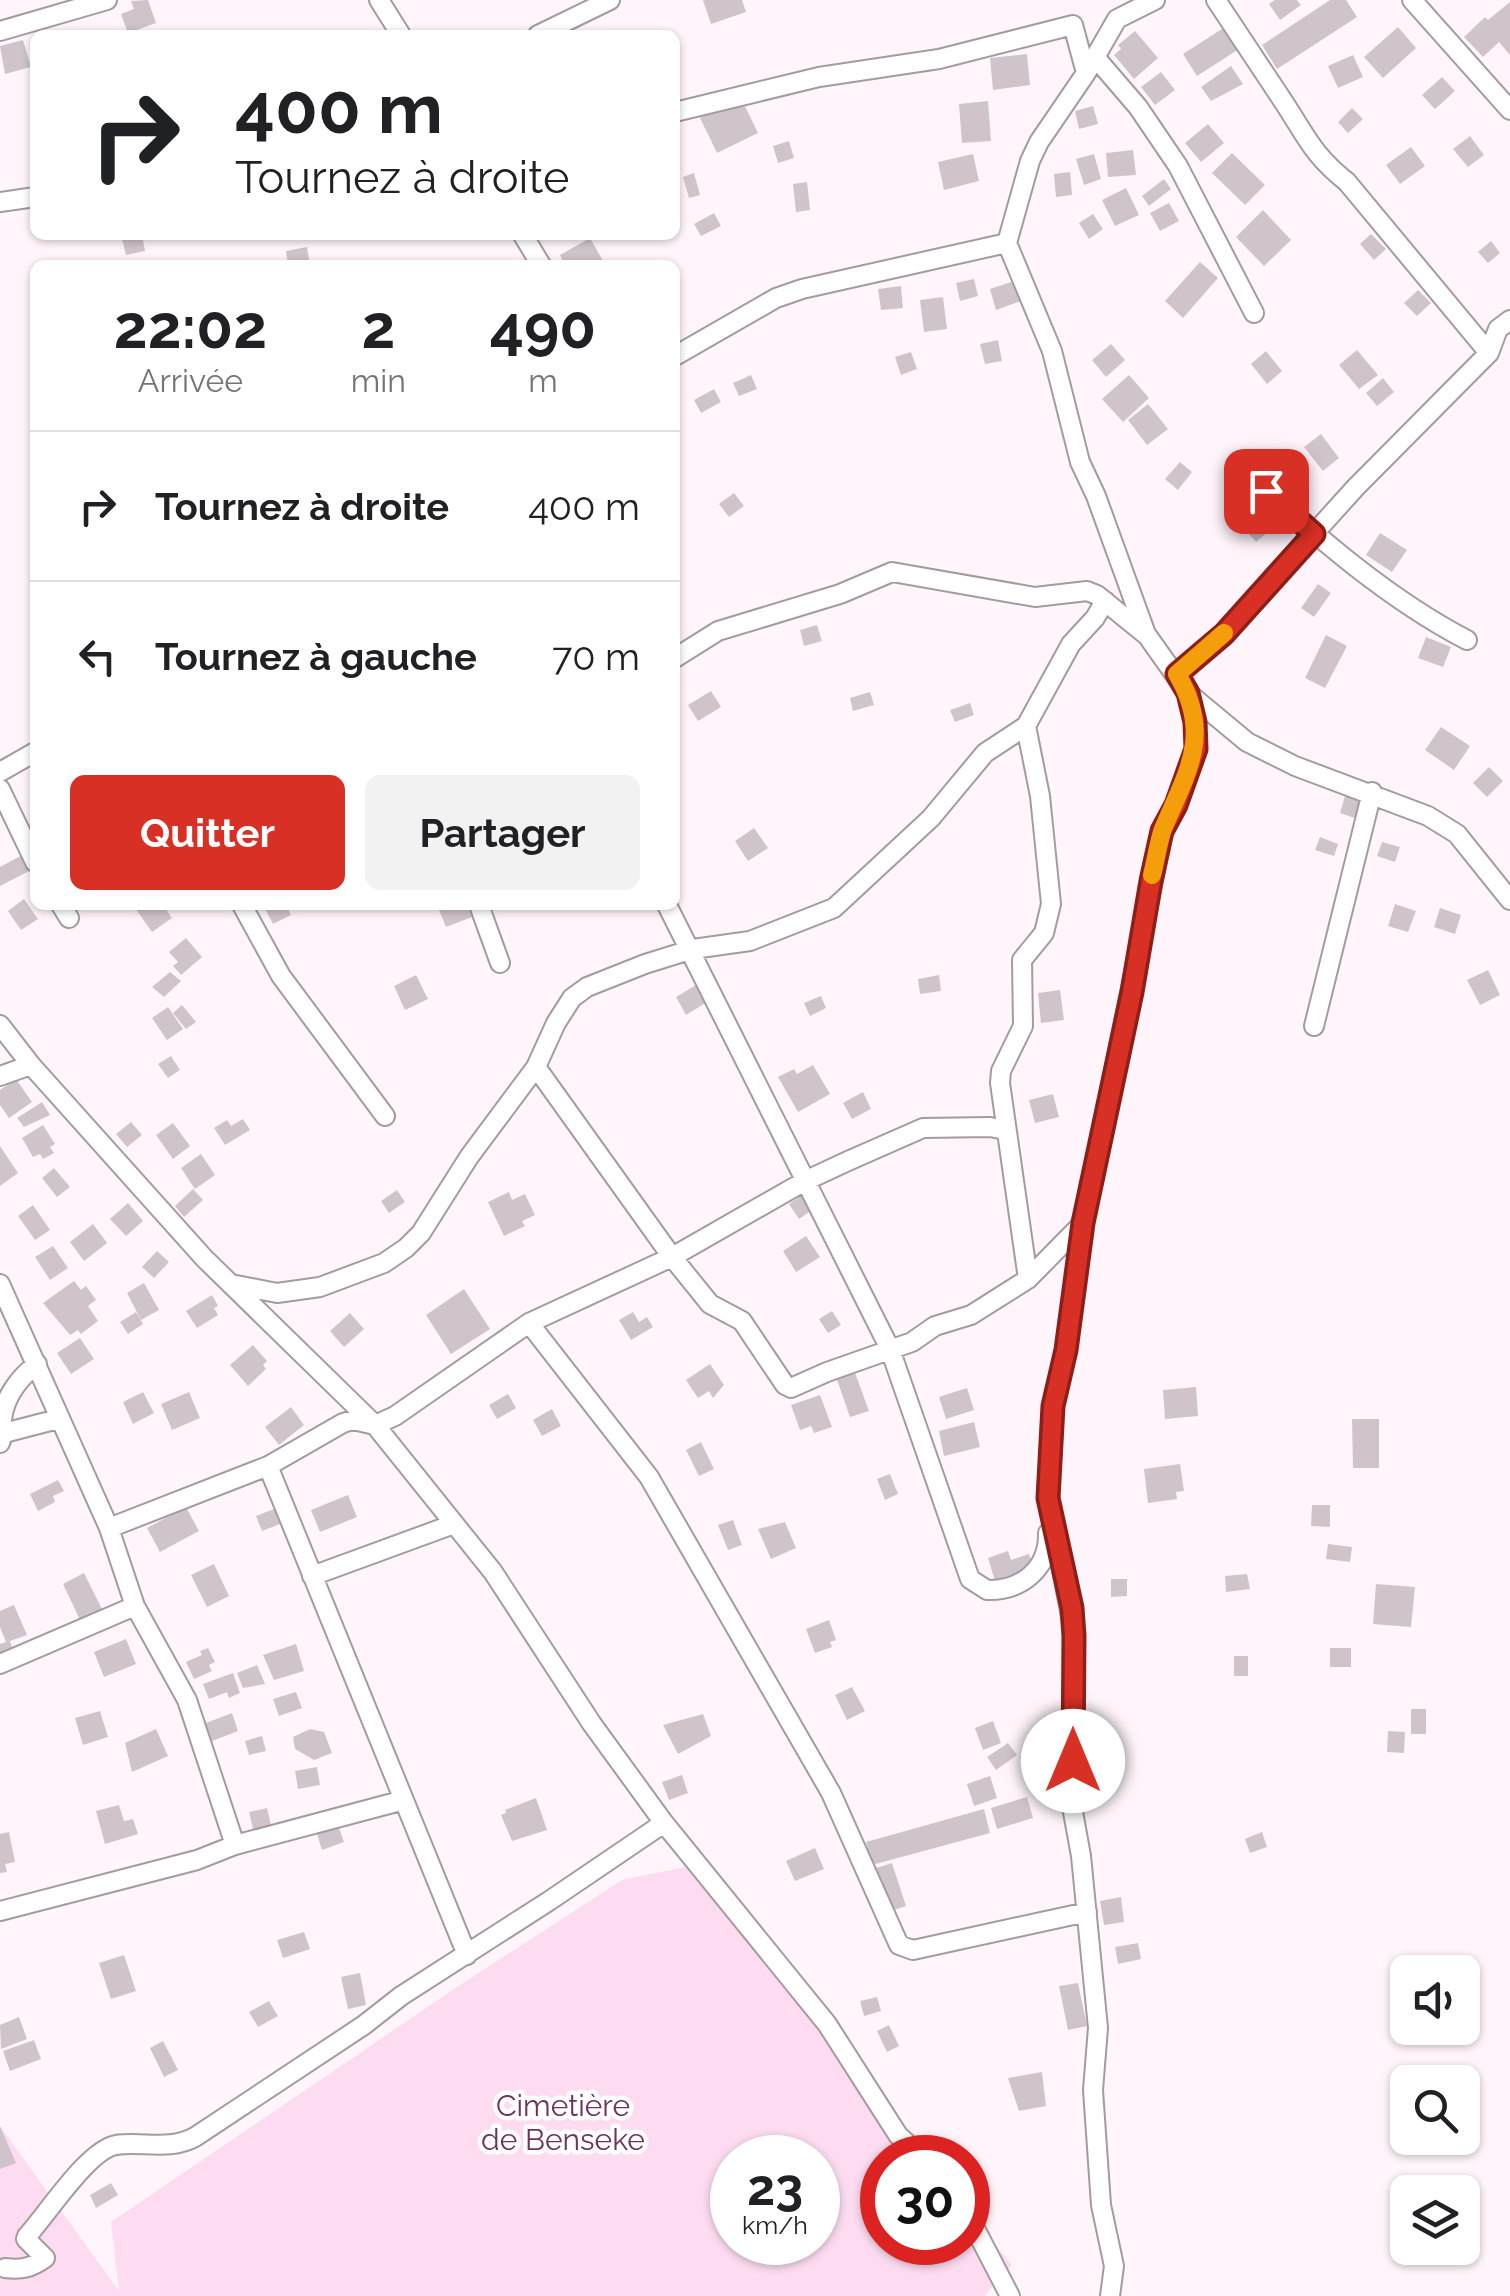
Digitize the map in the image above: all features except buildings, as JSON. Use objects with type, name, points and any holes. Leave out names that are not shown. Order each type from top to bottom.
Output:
[{"type":"street","points":[[0,31],[108,0]]},
{"type":"street","points":[[379,0],[398,30]]},
{"type":"street","points":[[548,30],[610,0]]},
{"type":"street","points":[[1146,634],[1080,462],[1052,351],[1007,243],[1039,142],[1117,19],[1155,0]]},
{"type":"street","points":[[1216,0],[1323,163],[1347,182],[1489,353]]},
{"type":"street","points":[[1412,0],[1510,110]]},
{"type":"street","points":[[680,111],[819,76],[939,59],[1073,24],[1090,65],[1138,107],[1178,166],[1254,314]]},
{"type":"street","points":[[0,202],[30,198]]},
{"type":"street","points":[[680,353],[776,298],[802,288],[1007,243]]},
{"type":"street","points":[[1177,674],[1224,634],[1356,487],[1489,353],[1498,329],[1510,320]]},
{"type":"street","points":[[1242,470],[1314,534],[1467,640]]},
{"type":"street","points":[[669,910],[890,1349],[966,1570],[978,1587],[1008,1590],[1029,1578],[1048,1547],[1053,1406],[1066,1350],[1083,1223],[1162,831],[1196,749],[1188,693],[1146,634],[1105,601],[1087,592],[1025,596],[892,572],[840,594],[718,631],[680,655]]},
{"type":"street","points":[[230,1284],[278,1293],[320,1287],[384,1262],[406,1248],[422,1233],[469,1157],[536,1067],[572,998],[630,970],[688,951],[750,940],[834,908],[931,818],[977,760],[1026,726],[1070,644],[1105,601]]},
{"type":"street","points":[[1188,693],[1259,750],[1428,816],[1456,834],[1509,894]]},
{"type":"street","points":[[1026,726],[1040,796],[1051,904],[1044,932],[1022,960],[1023,1026],[1001,1071],[1005,1130],[1028,1279]]},
{"type":"street","points":[[0,772],[30,755]]},
{"type":"street","points":[[0,789],[30,852]]},
{"type":"street","points":[[1314,1026],[1372,792]]},
{"type":"street","points":[[245,910],[281,976],[385,1116]]},
{"type":"street","points":[[481,910],[500,964]]},
{"type":"street","points":[[0,1025],[31,1065],[204,1258],[374,1425],[493,1572],[592,1724],[664,1823],[818,2012],[898,2135]]},
{"type":"street","points":[[0,1076],[31,1065]]},
{"type":"street","points":[[536,1067],[672,1258],[710,1304],[742,1321],[785,1385],[791,1388],[971,1315],[1028,1279],[1083,1223]]},
{"type":"street","points":[[109,1528],[268,1466],[343,1423],[352,1420],[374,1425],[395,1416],[529,1322],[672,1258],[805,1181],[924,1128],[1005,1130]]},
{"type":"street","points":[[0,1284],[109,1528],[135,1606],[187,1700],[235,1846]]},
{"type":"street","points":[[529,1322],[648,1477],[831,1793],[898,1944],[913,1950],[1087,1912]]},
{"type":"street","points":[[37,1364],[12,1389],[2,1420],[2,1438],[58,1419]]},
{"type":"street","points":[[268,1466],[467,1955]]},
{"type":"street","points":[[1048,1498],[1073,1622],[1073,1761],[1069,1790],[1082,1856],[1098,2028],[1092,2090],[1101,2205],[1114,2266],[1110,2296]]},
{"type":"street","points":[[312,1576],[454,1524]]},
{"type":"street","points":[[0,1664],[135,1606]]},
{"type":"street","points":[[0,1911],[197,1860],[404,1800]]},
{"type":"street","points":[[2,2262],[33,2267],[45,2258],[27,2236],[100,2150],[120,2144],[187,2142],[664,1823]]},
{"type":"street","points":[[990,2257],[1010,2296]]},
{"type":"green space","name":"Cimetière de Benseke","points":[[685,1867],[906,2135],[860,2135],[860,2265],[990,2265],[990,2238],[1012,2265],[984,2296],[0,2296],[0,2126],[119,2291],[111,2222],[622,1880]]},
{"type":"slow traffic","points":[[1152,875],[1162,831],[1196,749],[1188,693],[1177,674],[1224,633]]},
{"type":"route","points":[[1073,1761],[1076,1666],[1072,1608],[1048,1498],[1053,1406],[1072,1314],[1083,1223],[1132,992],[1151,881],[1162,831],[1196,749],[1188,693],[1177,674],[1224,634],[1314,534],[1266,491]]}]
